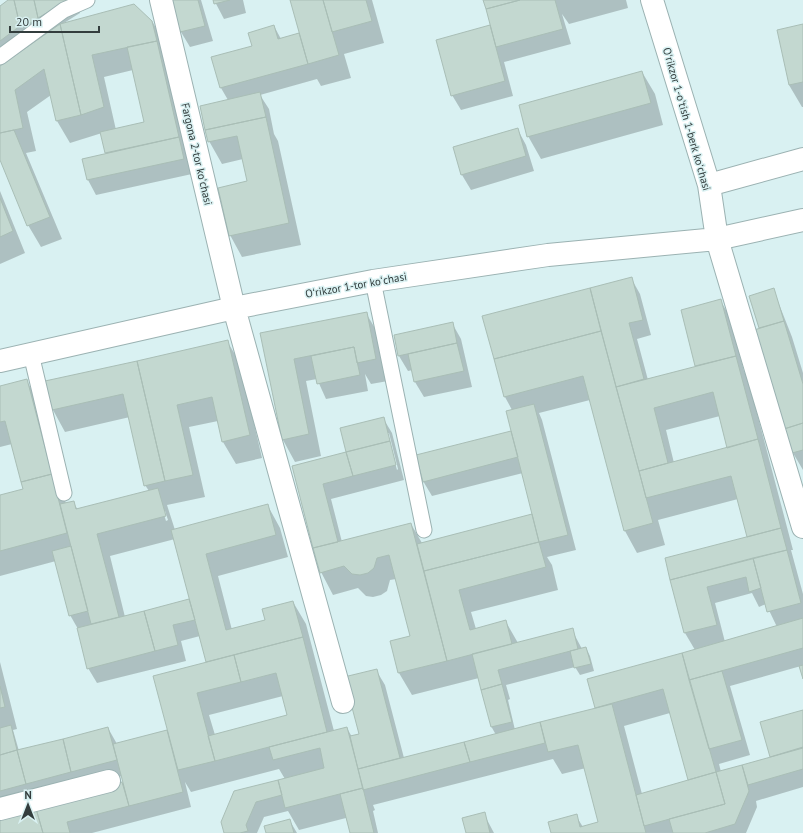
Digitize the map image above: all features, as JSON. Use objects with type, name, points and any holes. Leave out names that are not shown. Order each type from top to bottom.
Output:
[{"type":"street","name":"Fargona 2-tor koʻchasi","points":[[161,0],[234,308],[343,702]]},
{"type":"street","name":"Oʻrikzor 1-oʻtish 1-berk koʻchasi","points":[[652,0],[708,185],[717,240],[803,527]]},
{"type":"street","points":[[708,185],[803,159]]},
{"type":"street","name":"Oʻrikzor 1-tor koʻchasi","points":[[0,361],[234,308],[373,281],[548,255],[717,240],[803,220]]},
{"type":"street","points":[[0,809],[109,781]]},
{"type":"lane","points":[[0,57],[64,10],[87,0]]},
{"type":"lane","points":[[373,281],[424,530]]},
{"type":"lane","points":[[31,354],[64,492]]},
{"type":"building","points":[[8,0],[14,0],[20,26],[0,41],[0,6]]},
{"type":"building","points":[[14,0],[34,0],[38,18],[29,24],[20,26]]},
{"type":"building","points":[[34,0],[68,0],[38,18]]},
{"type":"building","points":[[171,0],[198,0],[205,26],[180,32]]},
{"type":"building","points":[[213,0],[230,0],[214,4]]},
{"type":"building","points":[[290,0],[323,0],[339,55],[308,64]]},
{"type":"building","points":[[323,0],[366,0],[372,21],[332,32]]},
{"type":"building","points":[[483,0],[520,0],[486,9]]},
{"type":"building","points":[[520,0],[555,0],[563,29],[496,47],[486,9]]},
{"type":"building","points":[[134,4],[152,21],[157,41],[92,55],[104,107],[81,115],[60,24]]},
{"type":"building","points":[[60,24],[81,115],[56,121],[44,69],[15,90],[23,128],[0,133],[0,66]]},
{"type":"building","points":[[803,24],[803,82],[789,85],[777,30]]},
{"type":"building","points":[[274,25],[278,39],[299,33],[308,64],[220,88],[211,57],[252,46],[248,33]]},
{"type":"building","points":[[490,25],[505,81],[451,96],[436,40]]},
{"type":"building","points":[[157,41],[179,137],[105,153],[100,132],[144,122],[127,47]]},
{"type":"building","points":[[642,71],[651,103],[527,137],[519,105]]},
{"type":"building","points":[[260,92],[266,117],[205,130],[200,106]]},
{"type":"building","points":[[266,117],[289,223],[229,236],[218,188],[247,181],[237,136],[208,142],[205,130]]},
{"type":"building","points":[[518,128],[526,156],[461,175],[453,147]]},
{"type":"building","points":[[14,130],[50,217],[27,226],[0,160],[0,133]]},
{"type":"building","points":[[179,137],[184,159],[87,180],[82,159]]},
{"type":"building","points":[[0,198],[13,231],[0,237]]},
{"type":"building","points":[[632,277],[643,320],[629,323],[644,379],[616,387],[590,288]]},
{"type":"building","points":[[590,288],[601,331],[494,359],[482,316]]},
{"type":"building","points":[[774,288],[784,321],[759,328],[749,296]]},
{"type":"building","points":[[721,299],[736,356],[695,366],[681,310]]},
{"type":"building","points":[[367,312],[376,359],[357,363],[354,347],[294,359],[309,434],[282,440],[260,333]]},
{"type":"building","points":[[784,321],[803,384],[803,423],[784,429],[754,330]]},
{"type":"building","points":[[453,322],[457,343],[398,356],[394,335]]},
{"type":"building","points":[[601,331],[653,523],[624,531],[583,376],[504,397],[494,359]]},
{"type":"building","points":[[228,340],[250,435],[222,442],[212,397],[177,405],[193,475],[165,481],[137,361]]},
{"type":"building","points":[[457,343],[464,371],[414,382],[408,354]]},
{"type":"building","points":[[354,347],[360,375],[317,384],[311,356]]},
{"type":"building","points":[[736,356],[758,439],[727,448],[713,392],[654,408],[668,463],[639,471],[616,387]]},
{"type":"building","points":[[137,361],[165,481],[144,486],[123,394],[52,410],[45,381]]},
{"type":"building","points":[[27,379],[52,474],[21,482],[5,421],[0,422],[0,386]]},
{"type":"building","points":[[534,404],[568,535],[539,542],[506,411]]},
{"type":"building","points":[[384,417],[390,441],[346,452],[340,428]]},
{"type":"building","points":[[803,423],[803,450],[792,453],[784,429]]},
{"type":"building","points":[[511,431],[518,457],[423,482],[416,455]]},
{"type":"building","points":[[758,439],[781,528],[747,537],[731,476],[646,498],[639,471]]},
{"type":"building","points":[[390,441],[396,465],[353,476],[346,452]]},
{"type":"building","points":[[346,452],[353,476],[323,484],[338,542],[313,548],[292,466]]},
{"type":"building","points":[[52,474],[67,533],[0,551],[0,495],[23,489],[21,482]]},
{"type":"building","points":[[158,488],[166,516],[97,534],[119,617],[91,624],[60,504],[74,501],[76,509]]},
{"type":"building","points":[[268,504],[276,535],[206,554],[226,630],[265,620],[262,609],[293,601],[303,637],[206,662],[171,530]]},
{"type":"building","points":[[532,514],[539,542],[424,571],[417,544]]},
{"type":"building","points":[[411,523],[447,661],[398,673],[390,641],[410,636],[389,555],[377,558],[374,568],[368,573],[360,575],[352,574],[344,566],[320,573],[313,548]]},
{"type":"building","points":[[781,528],[787,550],[670,580],[665,558]]},
{"type":"building","points":[[539,542],[546,567],[459,590],[470,630],[506,620],[512,644],[447,661],[424,571]]},
{"type":"building","points":[[71,546],[88,611],[69,616],[52,551]]},
{"type":"building","points":[[787,550],[801,603],[767,612],[753,558]]},
{"type":"building","points":[[753,558],[761,588],[749,592],[746,577],[707,587],[717,625],[684,633],[670,580]]},
{"type":"building","points":[[189,599],[195,620],[173,625],[178,645],[155,651],[144,611]]},
{"type":"building","points":[[144,611],[155,651],[87,669],[77,628]]},
{"type":"building","points":[[803,618],[803,648],[689,680],[682,653]]},
{"type":"building","points":[[573,628],[578,649],[498,670],[502,684],[481,690],[472,654]]},
{"type":"building","points":[[303,637],[327,732],[215,761],[208,736],[287,715],[276,673],[241,682],[234,655]]},
{"type":"building","points":[[586,647],[591,664],[574,668],[570,651]]},
{"type":"building","points":[[682,653],[716,772],[688,780],[663,689],[595,708],[587,679]]},
{"type":"building","points":[[234,655],[241,682],[197,693],[215,761],[178,770],[153,676]]},
{"type":"building","points":[[803,665],[803,679],[799,666]]},
{"type":"building","points":[[377,669],[400,758],[358,769],[350,736],[359,734],[344,677]]},
{"type":"building","points":[[722,671],[742,740],[709,749],[689,680]]},
{"type":"building","points":[[502,684],[512,722],[491,727],[481,690]]},
{"type":"building","points":[[0,686],[5,707],[0,708]]},
{"type":"building","points":[[612,704],[646,833],[551,833],[548,822],[577,814],[580,827],[598,822],[578,745],[548,752],[540,722]]},
{"type":"building","points":[[803,710],[803,747],[770,757],[760,722]]},
{"type":"building","points":[[540,722],[545,743],[470,762],[464,742]]},
{"type":"building","points":[[11,725],[17,750],[0,755],[0,728]]},
{"type":"building","points":[[108,727],[117,760],[71,772],[63,739]]},
{"type":"building","points":[[347,727],[363,788],[285,808],[278,780],[324,768],[320,748],[273,760],[269,747]]},
{"type":"building","points":[[167,730],[183,792],[129,806],[113,744]]},
{"type":"building","points":[[63,739],[71,772],[26,784],[17,750]]},
{"type":"building","points":[[464,742],[470,762],[363,790],[358,769]]},
{"type":"building","points":[[803,748],[803,769],[748,785],[742,765]]},
{"type":"building","points":[[17,750],[26,784],[0,791],[0,755]]},
{"type":"building","points":[[742,765],[749,791],[735,824],[705,833],[673,833],[669,819],[725,804],[716,772]]},
{"type":"building","points":[[716,772],[725,804],[644,826],[636,795]]},
{"type":"building","points":[[278,780],[282,795],[256,802],[246,825],[248,831],[240,833],[224,833],[221,822],[234,791]]},
{"type":"building","points":[[122,782],[129,806],[67,822],[70,833],[43,833],[35,805]]},
{"type":"building","points":[[363,788],[374,833],[350,833],[340,794]]},
{"type":"building","points":[[35,805],[43,833],[0,833],[0,814]]},
{"type":"building","points":[[485,812],[490,833],[466,833],[462,818]]},
{"type":"building","points":[[290,819],[294,833],[266,833],[264,826]]}]
